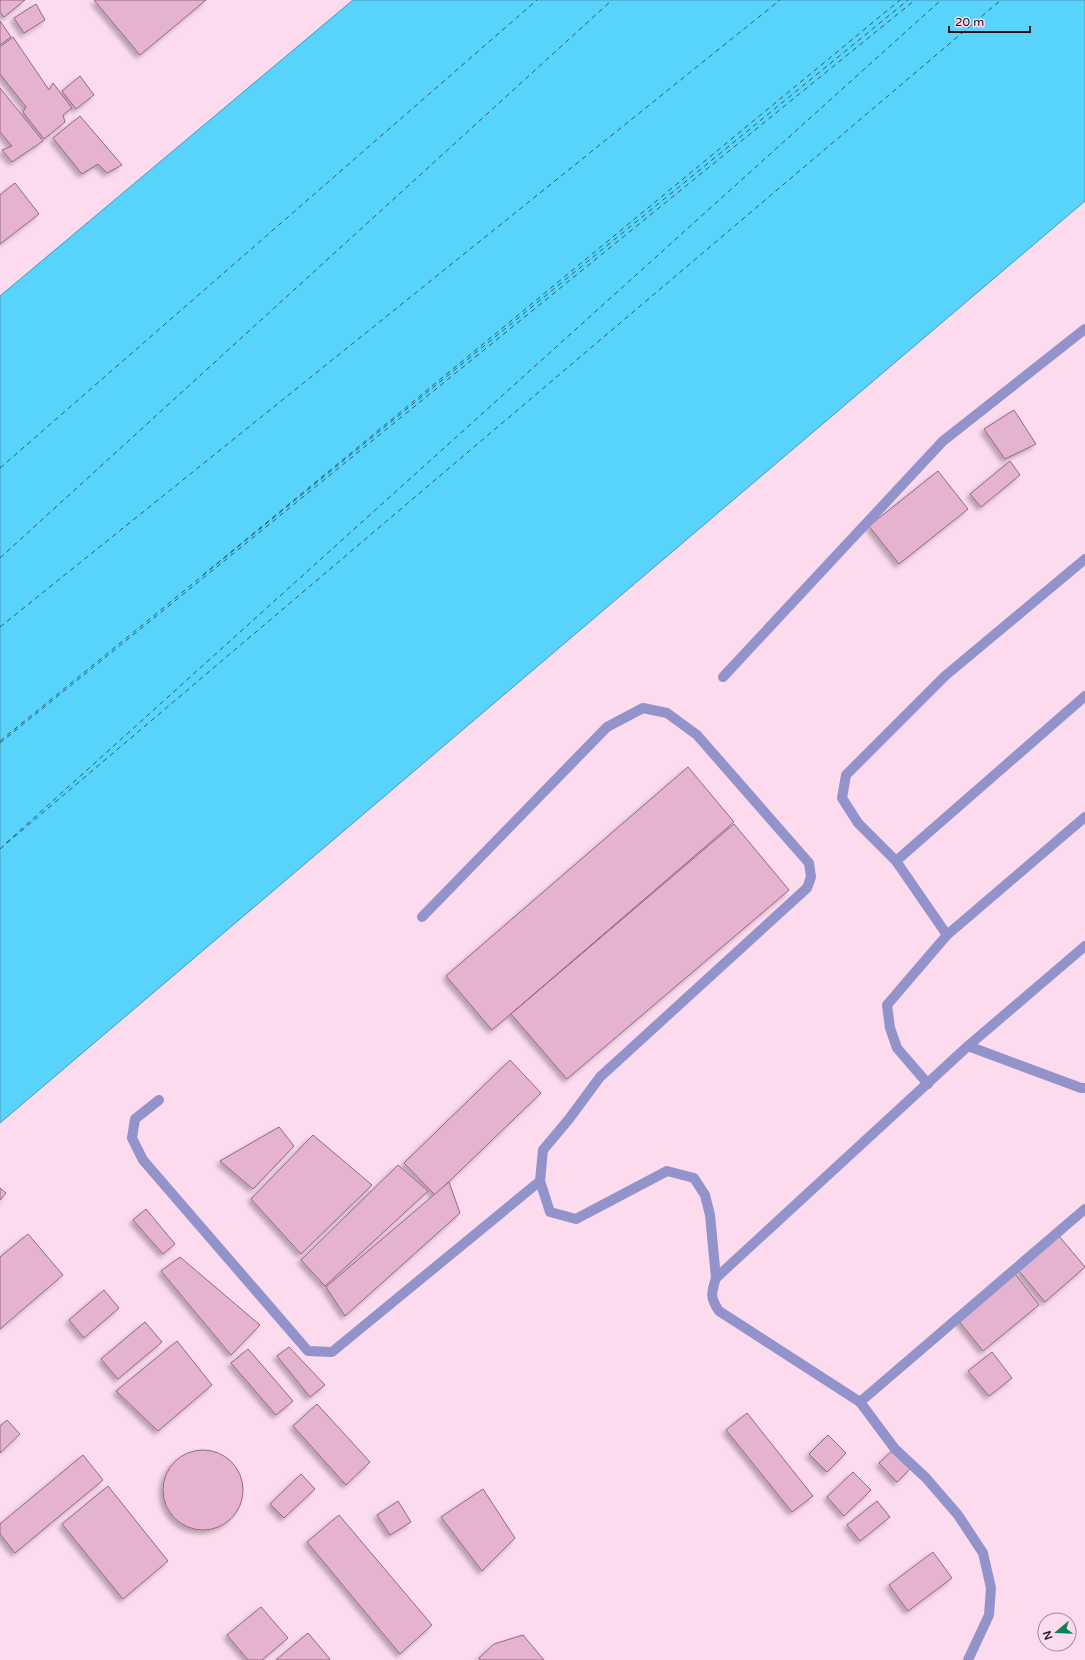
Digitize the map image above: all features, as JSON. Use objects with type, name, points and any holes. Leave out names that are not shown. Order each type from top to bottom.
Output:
[{"type":"street","points":[[723,677],[942,441],[1085,329]]},
{"type":"street","points":[[947,935],[896,861],[858,823],[842,798],[846,775],[945,676],[1085,559]]},
{"type":"street","points":[[896,861],[1085,696]]},
{"type":"street","points":[[422,917],[607,727],[644,708],[667,713],[697,736],[809,863],[811,877],[807,888],[600,1077],[569,1119],[543,1150],[540,1181],[550,1212],[576,1220],[667,1171],[694,1178],[705,1195],[710,1216],[716,1278],[712,1291],[712,1301],[719,1311],[860,1402],[895,1449],[926,1478],[958,1514],[983,1553],[991,1588],[990,1615],[968,1660]]},
{"type":"street","points":[[928,1084],[897,1048],[890,1028],[887,1005],[947,935],[1085,817]]},
{"type":"street","points":[[716,1278],[968,1046],[1085,946]]},
{"type":"street","points":[[968,1046],[1081,1088],[1085,1088]]},
{"type":"street","points":[[159,1100],[135,1119],[132,1138],[143,1160],[308,1351],[332,1352],[540,1181]]},
{"type":"street","points":[[860,1402],[1085,1209]]},
{"type":"water","points":[[353,0],[1085,0],[1085,201],[0,1123],[0,296]]},
{"type":"building","points":[[0,0],[25,0],[4,17],[0,12]]},
{"type":"building","points":[[94,0],[206,0],[140,55]]},
{"type":"building","points":[[36,4],[45,20],[24,33],[14,18]]},
{"type":"building","points":[[0,21],[11,37],[0,45]]},
{"type":"building","points":[[13,37],[49,90],[53,83],[72,108],[63,115],[65,122],[44,139],[23,112],[26,107],[0,74],[0,47]]},
{"type":"building","points":[[80,76],[94,95],[76,109],[62,91]]},
{"type":"building","points":[[0,88],[43,141],[12,162],[2,150],[12,146],[0,132]]},
{"type":"building","points":[[80,116],[122,165],[107,173],[98,164],[82,174],[53,138]]},
{"type":"building","points":[[15,183],[39,214],[0,244],[0,195]]},
{"type":"building","points":[[1014,410],[1036,444],[1005,459],[984,429]]},
{"type":"building","points":[[1010,461],[1020,475],[981,507],[970,494]]},
{"type":"building","points":[[938,471],[968,509],[899,564],[869,526]]},
{"type":"building","points":[[688,767],[734,822],[492,1030],[446,976]]},
{"type":"building","points":[[734,824],[789,890],[567,1079],[511,1014]]},
{"type":"building","points":[[510,1060],[541,1093],[435,1195],[404,1163]]},
{"type":"building","points":[[279,1127],[294,1146],[253,1189],[220,1161]]},
{"type":"building","points":[[313,1135],[372,1185],[301,1254],[251,1199]]},
{"type":"building","points":[[398,1165],[428,1191],[325,1286],[301,1260]]},
{"type":"building","points":[[449,1182],[460,1213],[345,1316],[326,1287]]},
{"type":"building","points":[[0,1188],[6,1193],[0,1200]]},
{"type":"building","points":[[146,1209],[175,1244],[163,1254],[133,1220]]},
{"type":"building","points":[[28,1234],[63,1275],[0,1329],[0,1257]]},
{"type":"building","points":[[1059,1236],[1085,1267],[1045,1302],[1019,1271]]},
{"type":"building","points":[[180,1257],[260,1325],[231,1355],[161,1271]]},
{"type":"building","points":[[1015,1274],[1039,1305],[983,1351],[958,1320]]},
{"type":"building","points":[[104,1290],[119,1308],[84,1338],[69,1320]]},
{"type":"building","points":[[145,1322],[162,1342],[118,1379],[101,1359]]},
{"type":"building","points":[[177,1341],[212,1385],[158,1431],[116,1391]]},
{"type":"building","points":[[289,1347],[325,1385],[310,1397],[277,1356]]},
{"type":"building","points":[[248,1349],[293,1401],[276,1415],[231,1363]]},
{"type":"building","points":[[992,1352],[1012,1378],[989,1396],[968,1371]]},
{"type":"building","points":[[317,1404],[370,1462],[346,1485],[293,1426]]},
{"type":"building","points":[[747,1413],[813,1496],[792,1512],[726,1430]]},
{"type":"building","points":[[7,1420],[20,1434],[0,1453],[0,1426]]},
{"type":"building","points":[[828,1435],[846,1453],[827,1472],[809,1454]]},
{"type":"building","points":[[894,1449],[911,1468],[897,1482],[879,1463]]},
{"type":"building","points":[[203,1450],[218,1453],[231,1462],[240,1475],[243,1490],[240,1505],[231,1518],[218,1527],[203,1530],[188,1527],[175,1518],[166,1505],[163,1490],[166,1475],[175,1462],[188,1453]]},
{"type":"building","points":[[83,1455],[103,1480],[15,1553],[0,1534],[0,1524]]},
{"type":"building","points":[[853,1472],[871,1490],[844,1516],[827,1497]]},
{"type":"building","points":[[301,1474],[315,1489],[284,1518],[270,1504]]},
{"type":"building","points":[[108,1486],[168,1561],[123,1599],[62,1524]]},
{"type":"building","points":[[483,1489],[515,1538],[482,1571],[441,1517]]},
{"type":"building","points":[[398,1501],[411,1522],[390,1535],[377,1515]]},
{"type":"building","points":[[877,1501],[890,1517],[860,1541],[847,1525]]},
{"type":"building","points":[[339,1515],[432,1625],[400,1654],[307,1542]]},
{"type":"building","points":[[933,1552],[952,1578],[908,1611],[889,1585]]},
{"type":"building","points":[[261,1607],[288,1638],[262,1660],[248,1660],[227,1635]]},
{"type":"building","points":[[308,1633],[330,1659],[329,1660],[276,1660]]},
{"type":"building","points":[[523,1635],[544,1660],[481,1660],[479,1658],[494,1644]]},
{"type":"ferry route","points":[[0,468],[537,0]]},
{"type":"ferry route","points":[[0,558],[612,0]]},
{"type":"ferry route","points":[[0,627],[780,0]]},
{"type":"ferry route","points":[[203,575],[900,0]]},
{"type":"ferry route","points":[[0,741],[908,0]]},
{"type":"ferry route","points":[[0,743],[915,0]]},
{"type":"ferry route","points":[[6,843],[941,0]]},
{"type":"ferry route","points":[[0,849],[1001,0]]}]
